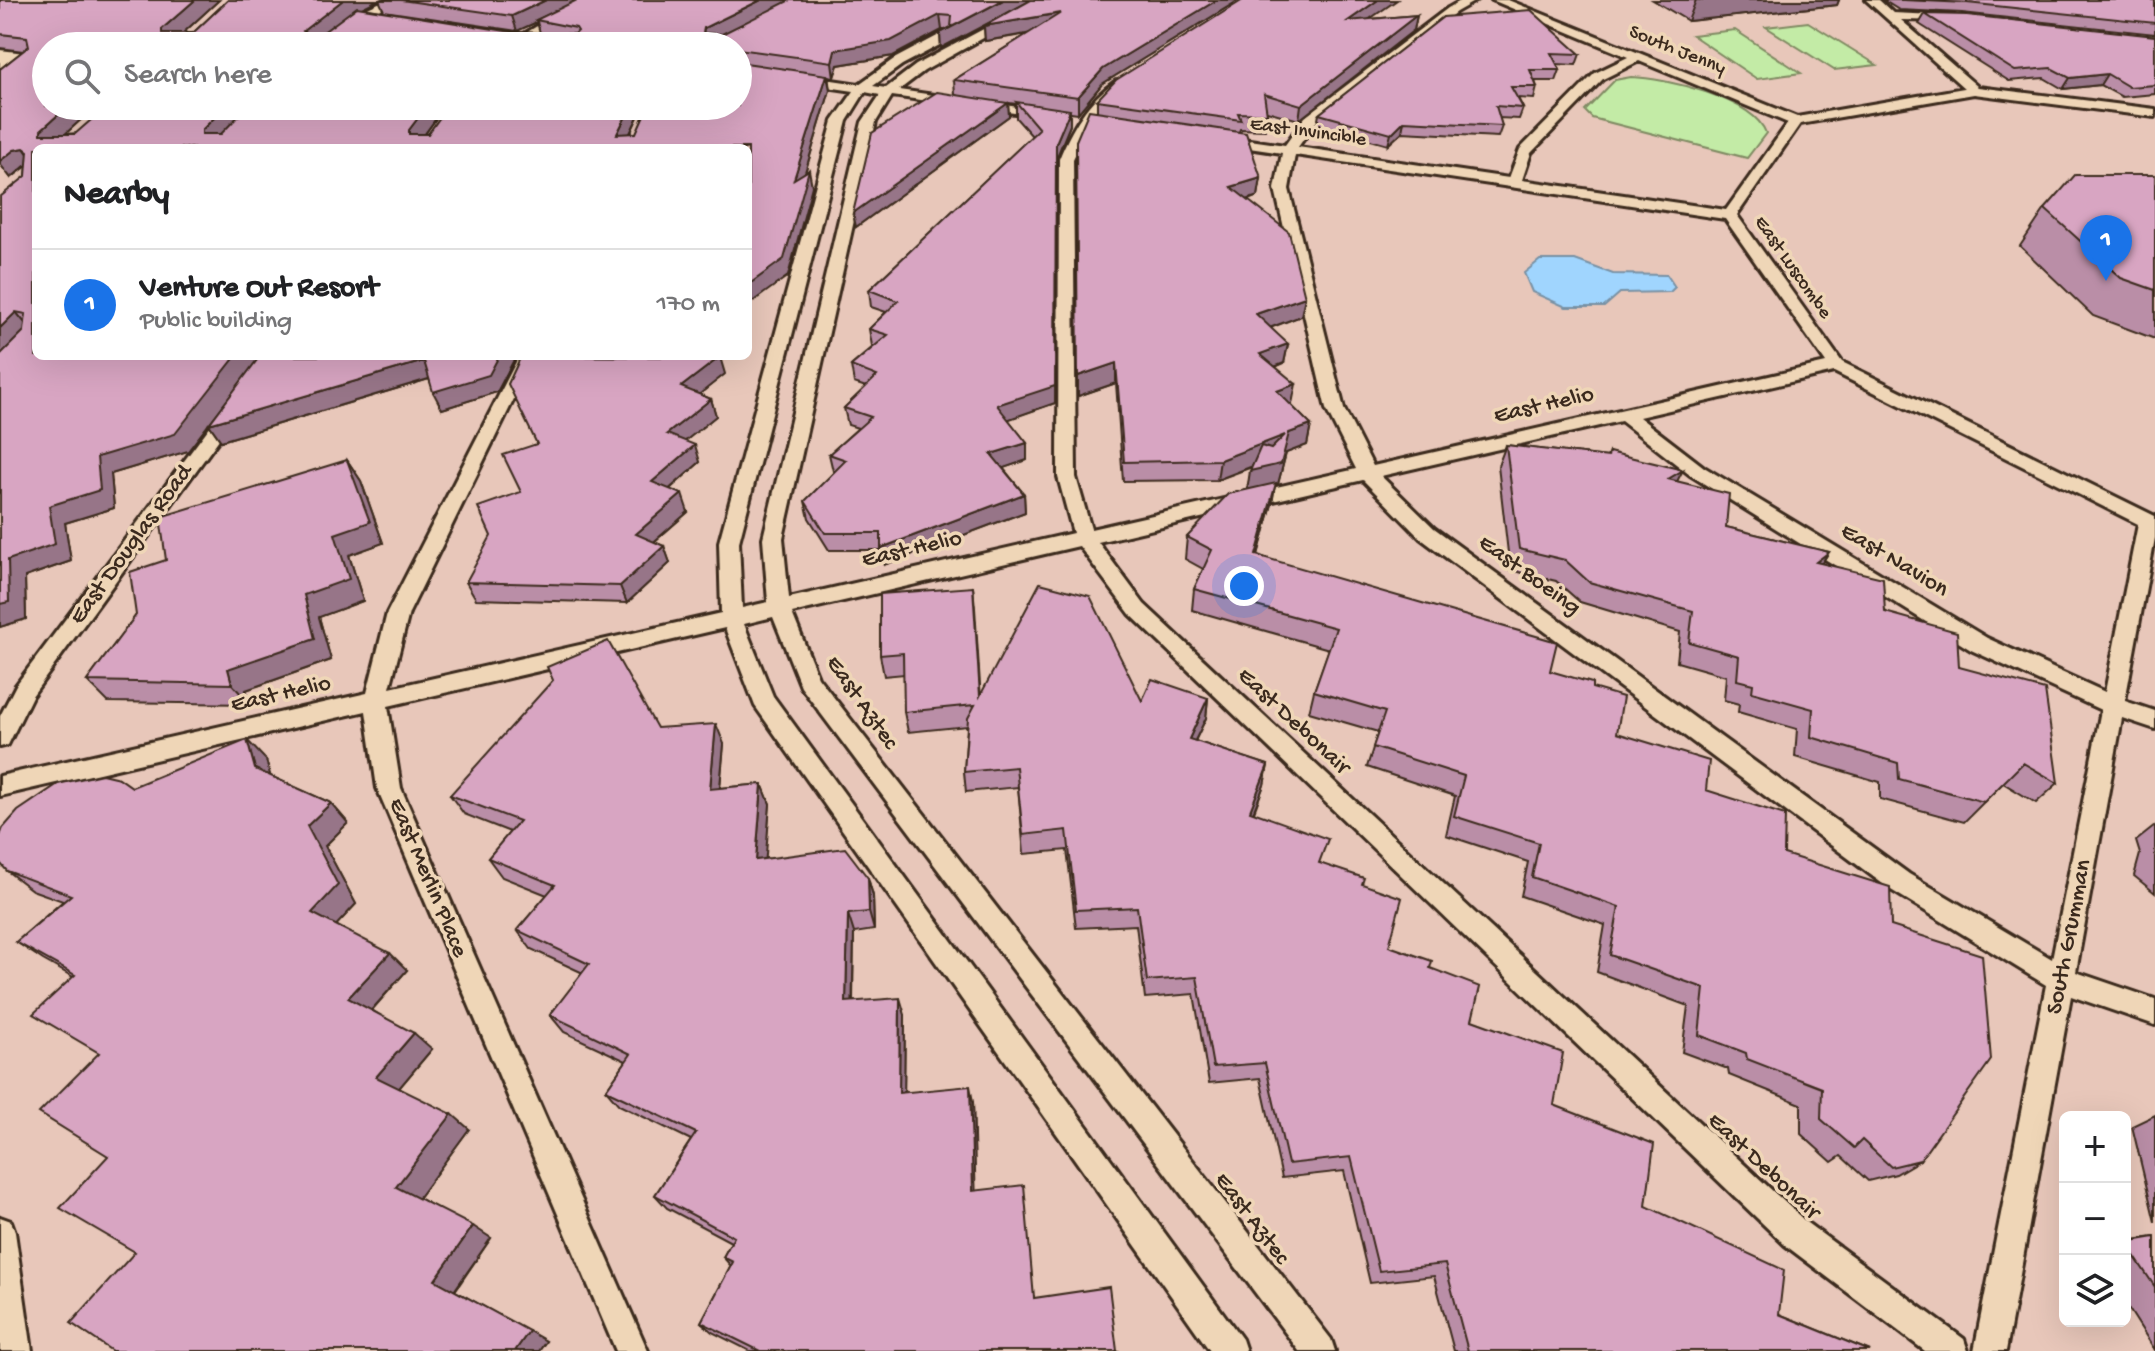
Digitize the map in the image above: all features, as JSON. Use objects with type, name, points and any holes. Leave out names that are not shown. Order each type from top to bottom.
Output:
[{"type":"street","points":[[0,57],[25,59],[0,77]]},
{"type":"lane","points":[[338,32],[361,15],[394,0]]},
{"type":"lane","points":[[528,32],[599,0]]},
{"type":"lane","points":[[1016,0],[898,62],[862,88],[840,121],[729,542],[732,619],[763,700],[1230,1351]]},
{"type":"lane","name":"East Aztec","points":[[1046,0],[920,68],[888,92],[869,122],[773,538],[779,607],[809,681],[1319,1351]]},
{"type":"lane","name":"East Boeing","points":[[1471,0],[1452,10],[1310,120],[1289,150],[1282,189],[1335,409],[1367,473],[1427,533],[1900,882],[2062,980],[2155,1012]]},
{"type":"lane","name":"South Jenny","points":[[1498,0],[1796,121]]},
{"type":"lane","points":[[1872,0],[1974,90]]},
{"type":"lane","points":[[361,15],[390,19]]},
{"type":"lane","points":[[1890,16],[1962,19]]},
{"type":"lane","points":[[1514,183],[1525,152],[1599,76],[1638,57]]},
{"type":"lane","points":[[752,72],[1089,121]]},
{"type":"lane","name":"East Debonair","points":[[1135,74],[1109,90],[1066,159],[1066,461],[1067,477],[1084,538],[1137,609],[1796,1234],[1952,1351]]},
{"type":"lane","points":[[1796,121],[1974,90],[2155,113]]},
{"type":"lane","name":"East Luscombe","points":[[1796,121],[1730,215],[1836,366],[2152,523]]},
{"type":"lane","name":"East Invincible","points":[[1200,137],[1730,215]]},
{"type":"lane","name":"East Merlin Place","points":[[525,360],[398,613],[376,700],[389,788],[632,1351]]},
{"type":"lane","name":"East Helio","points":[[0,786],[1836,366]]},
{"type":"lane","name":"East Douglas Road","points":[[0,738],[24,691],[244,393]]},
{"type":"lane","name":"East Navion","points":[[1624,414],[1697,471],[1979,644],[2114,706],[2155,720]]},
{"type":"lane","name":"South Grumman","points":[[1990,1351],[2152,523]]},
{"type":"lane","points":[[0,1232],[16,1351]]},
{"type":"green space","points":[[1808,22],[1877,65],[1834,70],[1766,27]]},
{"type":"green space","points":[[1735,30],[1801,73],[1757,79],[1692,35]]},
{"type":"green space","points":[[1631,77],[1665,81],[1727,100],[1758,121],[1766,133],[1747,158],[1592,118],[1585,111],[1615,80]]},
{"type":"water","points":[[1540,260],[1575,260],[1613,274],[1667,275],[1675,287],[1670,292],[1620,293],[1604,307],[1566,307],[1532,292],[1524,273]]},
{"type":"building","points":[[0,0],[195,0],[162,32],[32,32],[32,120],[52,120],[41,130],[41,134],[75,134],[91,120],[212,120],[202,134],[221,134],[234,120],[416,120],[409,134],[428,134],[438,120],[624,120],[617,134],[636,133],[642,120],[752,120],[752,64],[827,75],[794,179],[809,170],[784,259],[752,282],[752,144],[32,144],[32,360],[233,360],[175,434],[97,457],[100,490],[49,506],[55,544],[8,560],[9,602],[0,604],[0,355],[24,331],[26,314],[16,312],[0,328],[0,197],[26,176],[28,151],[24,148],[14,150],[0,161],[0,69],[29,46],[27,37],[0,34]]},
{"type":"building","points":[[228,0],[343,0],[303,31],[194,32]]},
{"type":"building","points":[[401,0],[546,0],[512,16]]},
{"type":"building","points":[[577,0],[761,0],[704,28],[703,32],[577,32],[576,28],[536,20]]},
{"type":"building","points":[[790,0],[1003,0],[940,33],[951,27],[952,16],[940,15],[891,41],[835,50],[832,62],[752,51],[752,32],[726,32]]},
{"type":"building","points":[[1031,0],[1217,0],[1103,69],[1078,97],[954,80],[1061,13],[984,26]]},
{"type":"building","points":[[1243,0],[1378,0],[1348,21],[1417,15],[1301,105],[1264,94],[1267,114],[1238,113],[1241,120],[1097,100],[1116,80]]},
{"type":"building","points":[[1903,0],[2155,0],[2155,23],[1967,3]]},
{"type":"building","points":[[357,7],[512,32],[323,32]]},
{"type":"building","points":[[1531,10],[1580,54],[1551,53],[1560,70],[1530,70],[1537,87],[1511,87],[1523,108],[1496,106],[1502,126],[1404,121],[1391,134],[1319,114],[1443,17]]},
{"type":"building","points":[[1925,14],[1967,15],[2155,36],[2155,85],[2129,87],[2107,74],[2070,78],[2051,68],[2015,71]]},
{"type":"building","points":[[937,92],[1008,103],[853,213],[872,133]]},
{"type":"building","points":[[1016,102],[1070,110],[1056,143],[1055,386],[997,405],[1027,443],[991,454],[1024,494],[881,548],[881,533],[825,533],[805,501],[846,460],[829,454],[871,417],[844,408],[877,376],[851,366],[888,335],[869,329],[898,301],[869,290],[1039,129]]},
{"type":"building","points":[[1089,110],[1246,133],[1261,178],[1231,187],[1289,232],[1305,297],[1256,314],[1288,344],[1260,354],[1296,384],[1277,391],[1311,425],[1289,433],[1281,464],[1250,471],[1261,446],[1271,449],[1285,435],[1220,460],[1124,462],[1116,363],[1078,376],[1076,141]]},
{"type":"building","points":[[2075,175],[2155,175],[2155,290],[2121,278],[2045,209]]},
{"type":"building","points":[[257,360],[497,360],[489,375],[433,392],[424,361],[209,424]]},
{"type":"building","points":[[519,360],[716,360],[681,387],[711,399],[667,434],[695,445],[652,482],[682,494],[636,534],[664,546],[620,586],[466,582],[491,536],[478,507],[521,492],[503,455],[537,444],[508,384]]},
{"type":"building","points":[[1506,445],[1608,457],[1609,452],[1683,470],[1668,479],[1729,494],[1726,527],[1829,552],[1816,562],[1883,578],[1885,612],[1957,632],[1959,667],[2045,690],[2058,783],[2023,763],[1984,802],[1899,779],[1898,763],[1811,737],[1813,709],[1752,692],[1753,684],[1737,680],[1739,656],[1689,642],[1693,611],[1589,582],[1565,560],[1519,549]]},
{"type":"building","points":[[347,460],[370,522],[335,534],[349,579],[304,595],[315,639],[228,669],[232,684],[87,681],[136,615],[130,572],[166,560],[160,517]]},
{"type":"building","points":[[1276,483],[1256,555],[1557,642],[1550,671],[1592,683],[1592,688],[1623,697],[1617,733],[1709,761],[1706,790],[1785,815],[1784,854],[1890,887],[1891,926],[1982,955],[1991,1060],[1920,1160],[1891,1167],[1862,1140],[1854,1148],[1821,1119],[1822,1088],[1747,1059],[1746,1053],[1699,1035],[1704,988],[1610,955],[1619,907],[1532,877],[1539,843],[1454,816],[1464,776],[1373,747],[1385,712],[1314,691],[1336,628],[1194,589],[1212,550],[1187,537],[1228,494]]},
{"type":"building","points":[[1040,583],[1090,596],[1142,701],[1152,679],[1208,698],[1189,739],[1268,765],[1250,811],[1328,839],[1319,863],[1364,878],[1362,884],[1402,898],[1389,946],[1432,961],[1430,968],[1480,987],[1472,1020],[1563,1053],[1554,1105],[1654,1144],[1646,1206],[1784,1270],[1779,1314],[1870,1351],[1468,1351],[1445,1264],[1379,1271],[1351,1157],[1288,1164],[1265,1063],[1213,1067],[1197,977],[1147,981],[1137,907],[1076,910],[1067,830],[1023,835],[1016,767],[964,772],[968,718],[975,705],[904,712],[903,653],[880,655],[880,594],[973,587],[980,696]]},
{"type":"building","points":[[608,641],[657,728],[716,724],[710,789],[762,784],[756,860],[845,848],[868,878],[869,912],[848,914],[846,1002],[900,998],[899,1093],[970,1086],[973,1191],[1024,1185],[1034,1298],[1109,1287],[1117,1351],[760,1351],[701,1322],[733,1262],[723,1257],[734,1237],[655,1195],[696,1133],[606,1090],[631,1054],[550,1015],[589,964],[517,930],[555,885],[488,858],[519,821],[450,795],[553,680],[547,667]]},
{"type":"building","points":[[247,740],[255,769],[331,803],[307,826],[338,885],[312,913],[390,953],[348,998],[414,1033],[376,1077],[452,1114],[396,1187],[473,1226],[435,1280],[529,1331],[515,1351],[112,1351],[71,1323],[135,1252],[60,1208],[108,1156],[39,1113],[99,1053],[33,1014],[75,975],[16,942],[71,895],[7,871],[0,863],[0,836],[18,811],[58,784],[102,774],[119,778],[132,787]]},
{"type":"building","points":[[2155,1237],[2155,1287],[2131,1251],[2131,1241]]},
{"type":"place","name":"Venture Out Resort","points":[[2106,281]]}]
